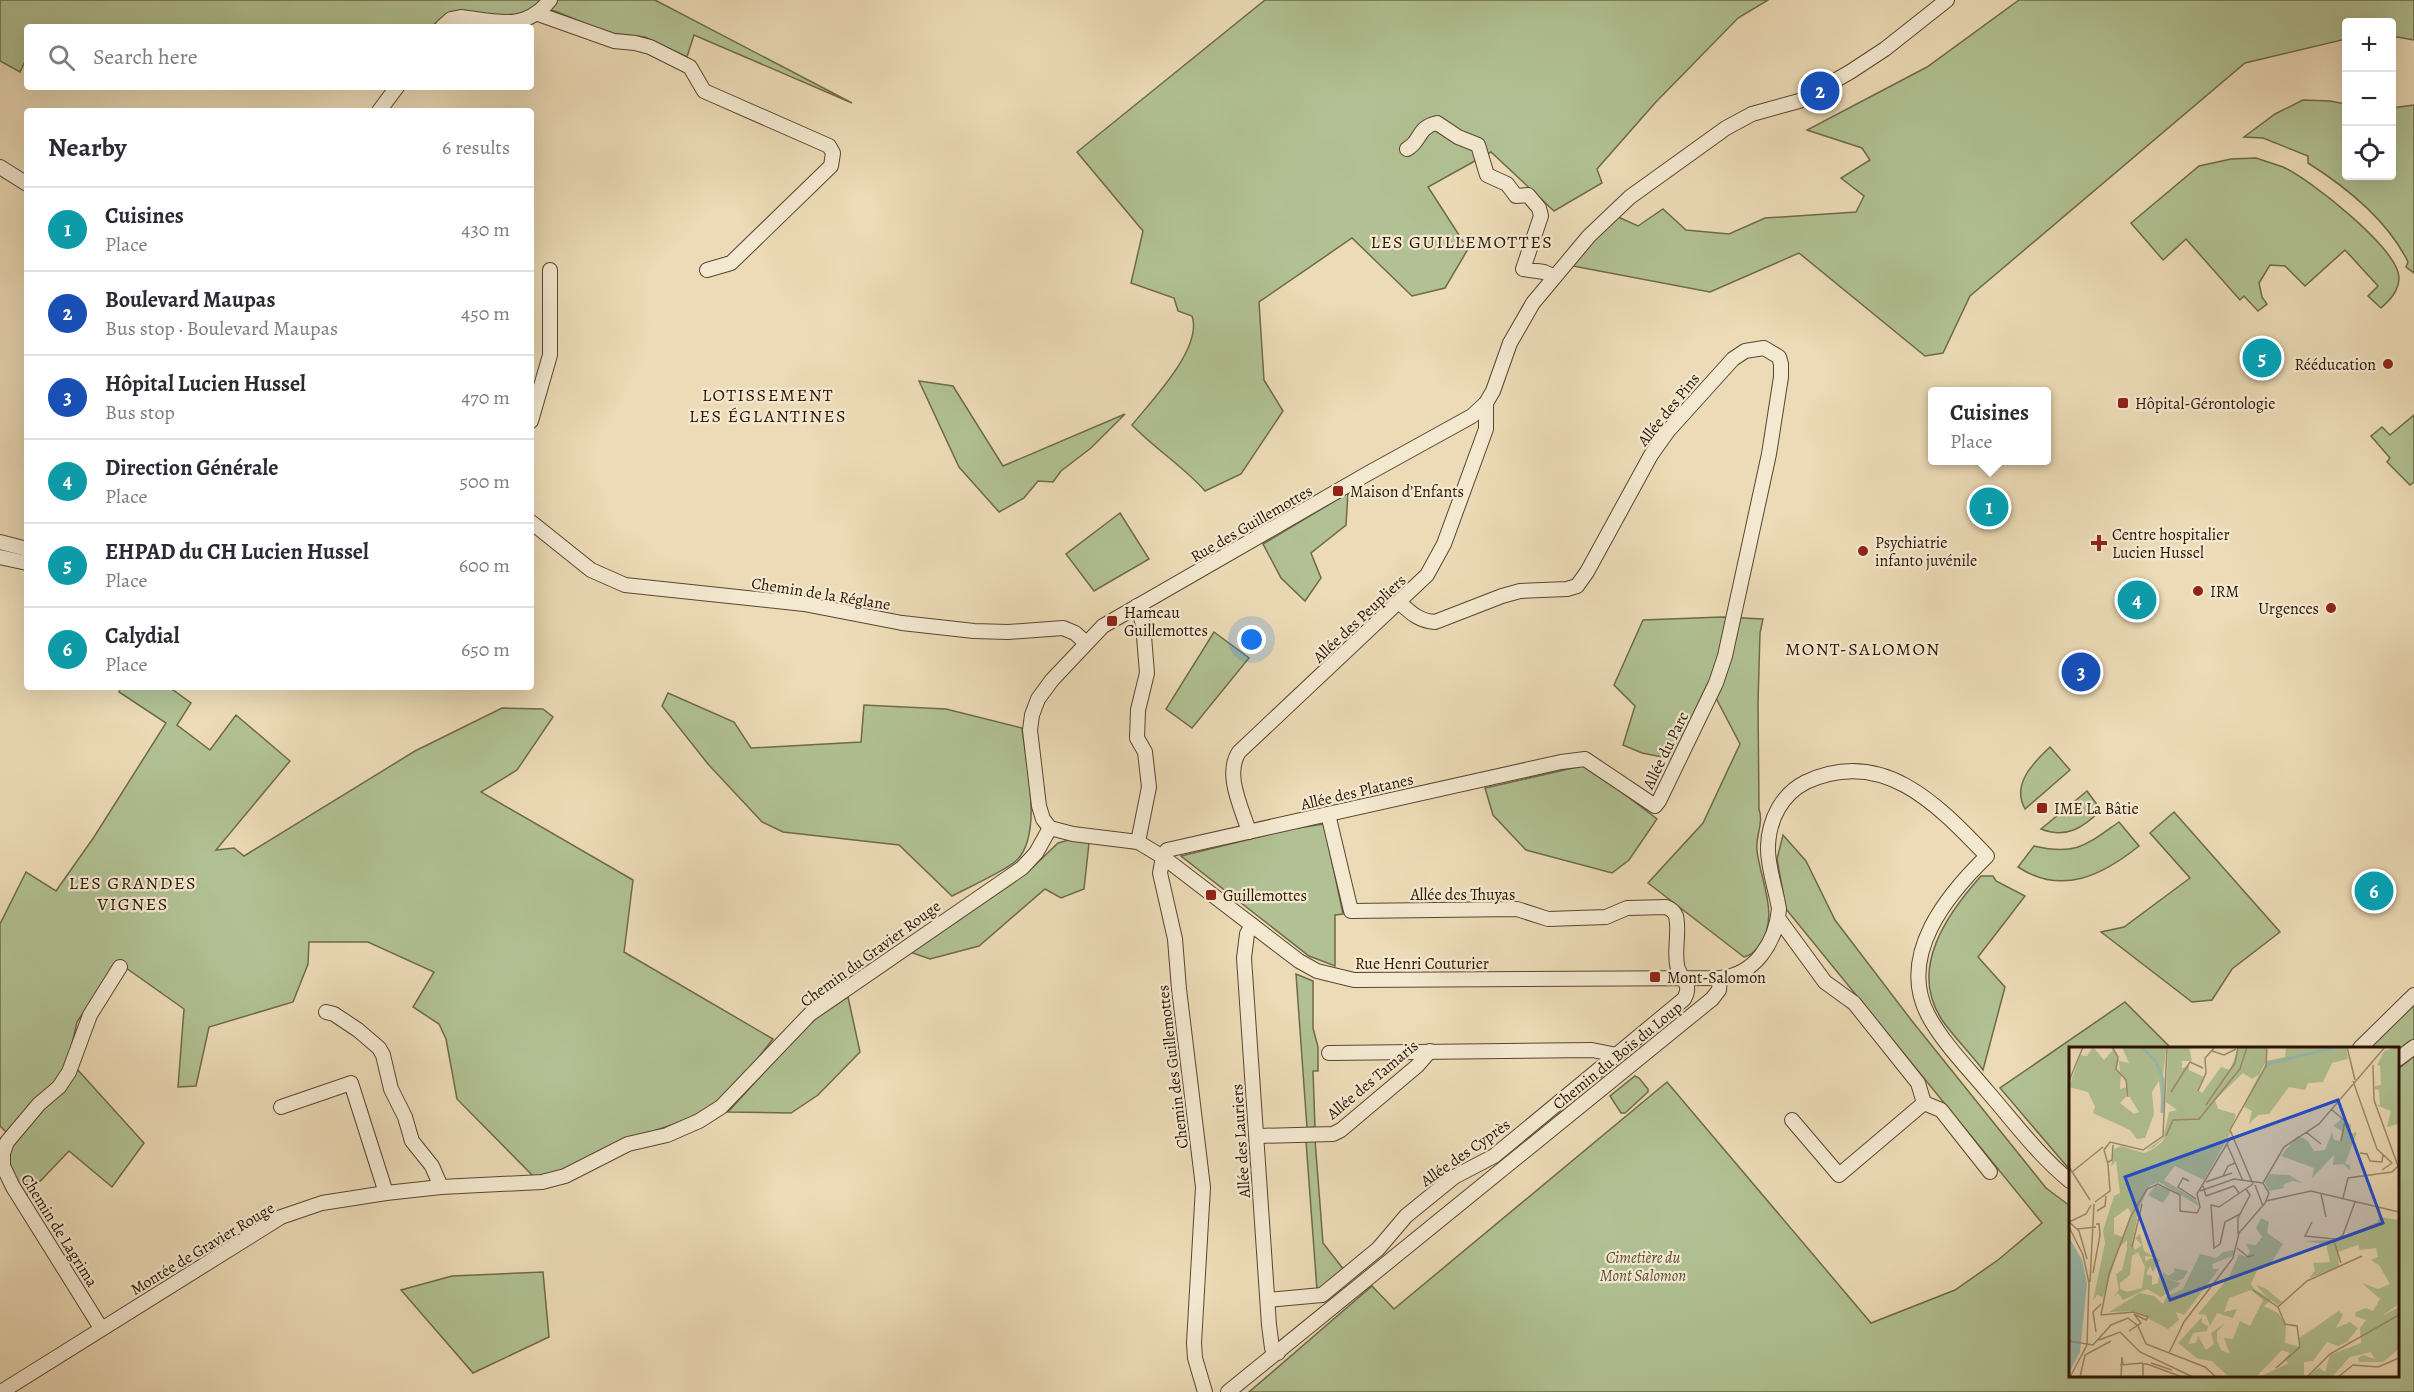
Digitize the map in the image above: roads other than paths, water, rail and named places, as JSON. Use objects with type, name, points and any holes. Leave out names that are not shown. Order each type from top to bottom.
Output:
[{"type":"street","points":[[445,24],[451,19],[461,16],[521,22],[538,14],[550,0]]},
{"type":"street","name":"Rue des Guillemottes","points":[[1050,828],[1043,819],[1039,806],[1030,729],[1032,715],[1038,699],[1052,680],[1103,626],[1367,474],[1461,423],[1486,403],[1522,319],[1553,276],[1589,236],[1630,197],[1726,128],[1758,112],[1799,101],[1851,72],[1885,49],[1947,0]]},
{"type":"street","points":[[538,14],[614,41],[650,47],[690,67],[704,91],[829,146],[833,153],[831,166],[731,263],[707,270]]},
{"type":"street","points":[[381,108],[395,90]]},
{"type":"street","points":[[1407,149],[1415,143],[1424,128],[1437,123],[1458,137],[1478,145],[1487,175],[1507,184],[1516,196],[1528,195],[1539,208],[1541,216],[1523,269],[1544,272],[1553,276]]},
{"type":"street","points":[[0,167],[24,182]]},
{"type":"street","points":[[534,411],[550,355],[550,270]]},
{"type":"street","name":"Allée des Pins","points":[[1400,603],[1416,618],[1435,622],[1520,591],[1567,589],[1577,586],[1587,572],[1651,455],[1668,431],[1733,359],[1745,351],[1764,348],[1779,357],[1782,364],[1781,377],[1769,454],[1736,607]]},
{"type":"street","name":"Allée des Peupliers","points":[[1249,832],[1233,776],[1233,761],[1239,752],[1400,603],[1427,575],[1444,543],[1486,429],[1486,403]]},
{"type":"street","name":"Chemin de la Réglane","points":[[534,524],[591,570],[625,585],[804,604],[902,623],[974,631],[1008,632],[1063,628],[1075,633],[1086,643]]},
{"type":"street","points":[[0,542],[24,548]]},
{"type":"street","points":[[0,558],[24,562]]},
{"type":"street","points":[[1137,606],[1143,624],[1147,673],[1138,710],[1137,738],[1145,752],[1149,787],[1138,842]]},
{"type":"street","name":"Allée du Parc","points":[[1561,762],[1585,759],[1655,806],[1716,683],[1725,656],[1736,607]]},
{"type":"street","name":"Allée des Platanes","points":[[1163,857],[1167,850],[1561,762]]},
{"type":"street","points":[[1720,978],[1740,974],[1754,964],[1768,946],[1778,918],[1776,890],[1768,853],[1773,819],[1791,792],[1827,775],[1856,770],[1875,772],[1900,782],[1946,815],[1987,856],[1941,908],[1932,923],[1921,959],[1920,982],[1927,1013],[1952,1050],[2051,1166],[2069,1180]]},
{"type":"street","name":"Allée des Thuyas","points":[[1329,814],[1351,911],[1517,909],[1548,919],[1606,917],[1627,908],[1661,906],[1671,909],[1676,918],[1678,968],[1684,977]]},
{"type":"street","points":[[1050,828],[1073,834],[1138,842],[1163,857]]},
{"type":"street","name":"Chemin du Gravier Rouge","points":[[441,1186],[522,1183],[553,1179],[618,1148],[667,1135],[710,1116],[749,1079],[810,1014],[1022,868],[1036,853],[1050,828]]},
{"type":"street","name":"Rue Henri Couturier","points":[[1163,857],[1299,961],[1317,971],[1354,981],[1720,978]]},
{"type":"street","name":"Chemin des Guillemottes","points":[[1163,857],[1160,873],[1175,939],[1203,1187],[1194,1343],[1195,1358],[1205,1392]]},
{"type":"street","points":[[1778,918],[1825,982],[1854,1003],[1918,1083],[1924,1103]]},
{"type":"street","name":"Allée des Lauriers","points":[[1252,926],[1247,934],[1244,958],[1272,1348],[1278,1353]]},
{"type":"street","name":"Chemin de Lagrima","points":[[101,1328],[13,1187],[3,1166],[3,1153],[16,1129],[59,1087],[69,1072],[90,1015],[120,967]]},
{"type":"street","name":"Allée des Cyprès","points":[[1268,1300],[1322,1295],[1378,1250],[1406,1216],[1454,1177],[1494,1156],[1684,999],[1688,987],[1684,977]]},
{"type":"street","name":"Chemin du Bois du Loup","points":[[1228,1392],[1712,999],[1719,990],[1720,978]]},
{"type":"street","points":[[2361,1047],[2414,995]]},
{"type":"street","points":[[326,1012],[334,1014],[358,1030],[380,1048],[391,1089],[405,1117],[412,1141],[432,1166],[441,1186]]},
{"type":"street","points":[[2399,1058],[2414,1047]]},
{"type":"street","name":"Allée des Tamaris","points":[[1257,1136],[1333,1134],[1341,1130],[1417,1066],[1430,1051],[1592,1050],[1617,1055]]},
{"type":"street","points":[[1329,1053],[1430,1051]]},
{"type":"street","points":[[281,1107],[351,1083],[386,1193]]},
{"type":"street","points":[[1792,1120],[1839,1175],[1924,1103]]},
{"type":"street","points":[[1924,1103],[1941,1110],[1990,1172]]},
{"type":"street","name":"Montée de Gravier Rouge","points":[[1,1392],[281,1217],[322,1203],[441,1186]]},
{"type":"place","name":"Boulevard Maupas","points":[[1820,91]]},
{"type":"place","name":"EHPAD du CH Lucien Hussel","points":[[2262,358]]},
{"type":"place","name":"Rééducation","points":[[2388,364]]},
{"type":"place","name":"Hôpital-Gérontologie","points":[[2123,403]]},
{"type":"place","name":"Maison d’Enfants","points":[[1338,491]]},
{"type":"place","name":"Cuisines","points":[[1989,507]]},
{"type":"place","name":"Centre hospitalier Lucien Hussel","points":[[2099,543]]},
{"type":"place","name":"Psychiatrie infanto juvénile","points":[[1863,551]]},
{"type":"place","name":"IRM","points":[[2198,591]]},
{"type":"place","name":"Direction Générale","points":[[2137,600]]},
{"type":"place","name":"Urgences","points":[[2331,608]]},
{"type":"place","name":"Hameau Guillemottes","points":[[1112,621]]},
{"type":"place","name":"Hôpital Lucien Hussel","points":[[2081,672]]},
{"type":"place","name":"IME La Bâtie","points":[[2042,808]]},
{"type":"place","name":"Calydial","points":[[2374,891]]},
{"type":"place","name":"Guillemottes","points":[[1211,895]]},
{"type":"place","name":"Mont-Salomon","points":[[1655,977]]},
{"type":"district","name":"LES GUILLEMOTTES","points":[[1462,242]]},
{"type":"district","name":"LOTISSEMENT LES ÉGLANTINES","points":[[768,405]]},
{"type":"district","name":"MONT-SALOMON","points":[[1863,649]]},
{"type":"district","name":"LES GRANDES VIGNES","points":[[133,893]]},
{"type":"park label","name":"Cimetière du Mont Salomon","points":[[1643,1266]]}]
